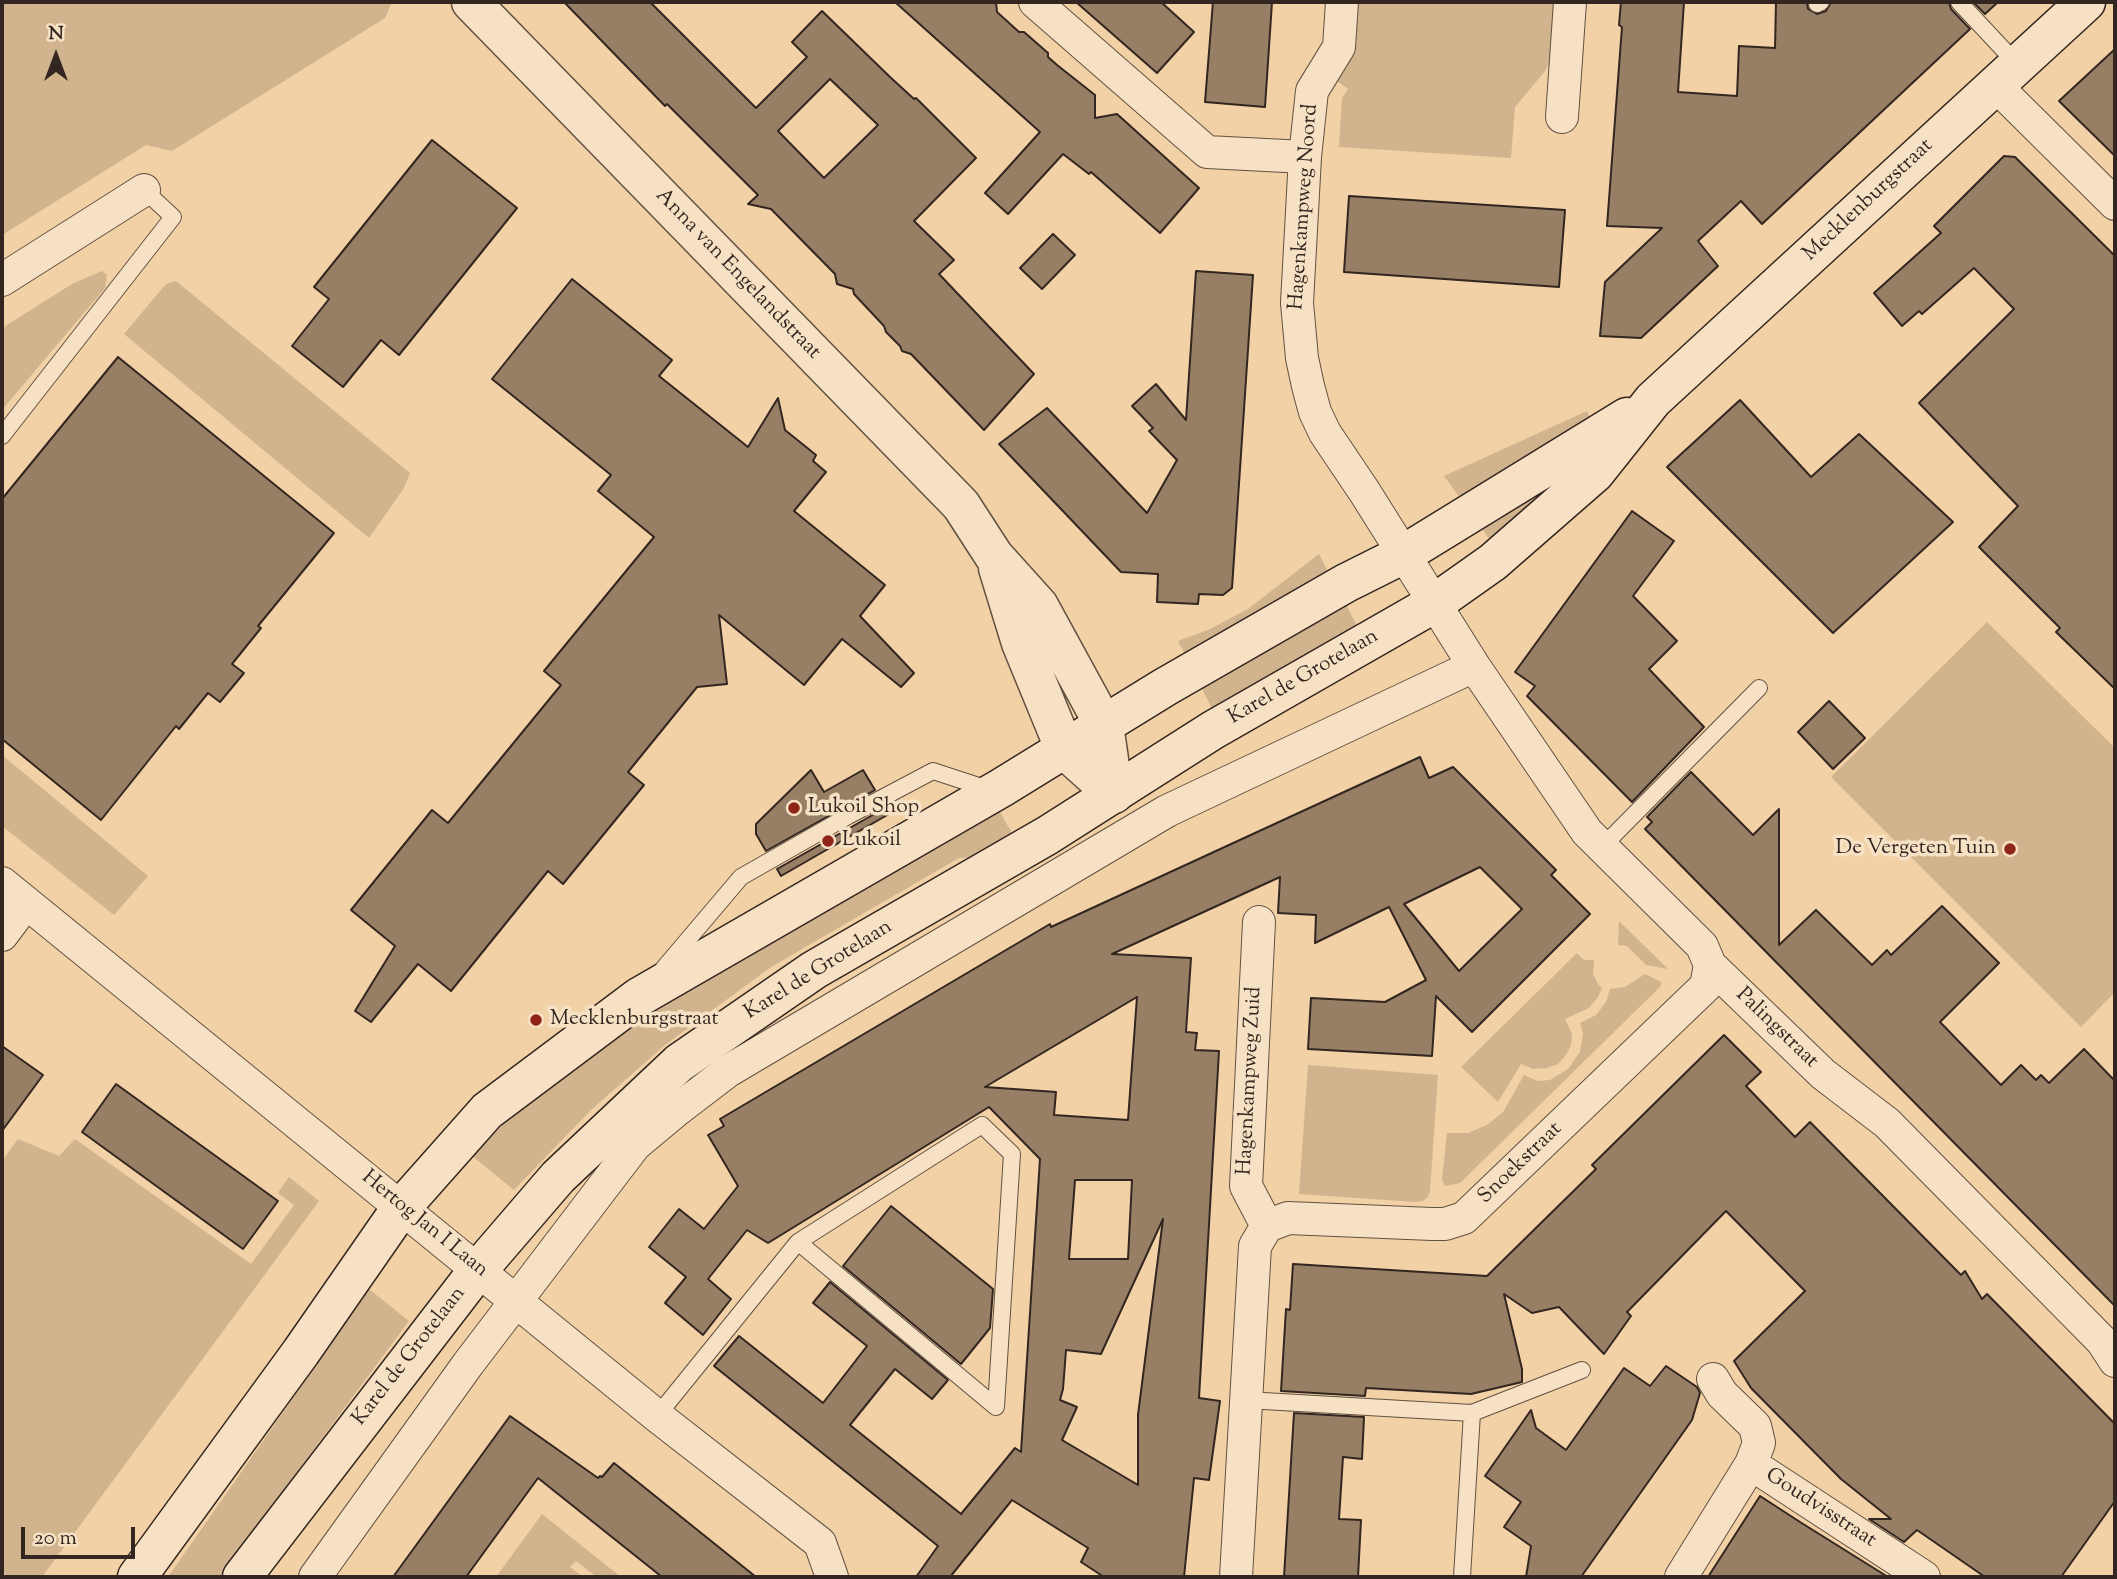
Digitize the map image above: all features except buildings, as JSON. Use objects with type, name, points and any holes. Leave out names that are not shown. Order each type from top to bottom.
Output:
[{"type":"main road","name":"Anna van Engelandstraat","points":[[471,2],[961,505],[994,556],[1039,606],[1104,725],[1114,794]]},
{"type":"main road","name":"Mecklenburgstraat","points":[[1435,603],[1493,562],[1595,474],[1653,400],[2086,2]]},
{"type":"main road","name":"Mecklenburgstraat","points":[[1404,554],[1653,400]]},
{"type":"main road","points":[[136,1577],[301,1352],[401,1208],[487,1111],[639,997],[1065,750],[1165,687],[1346,583],[1404,554]]},
{"type":"main road","name":"Anna van Engelandstraat","points":[[994,556],[1021,643],[1065,750],[1114,794]]},
{"type":"main road","name":"Karel de Grotelaan","points":[[242,1577],[478,1269],[558,1177],[679,1063],[814,970],[1039,840],[1213,730],[1435,603]]},
{"type":"street","points":[[1035,2],[1207,152],[1305,157]]},
{"type":"street","name":"Hagenkampweg Noord","points":[[1342,2],[1339,47],[1312,91],[1305,157],[1297,303],[1302,358],[1315,412],[1325,433],[1474,666]]},
{"type":"street","points":[[1562,117],[1570,2]]},
{"type":"street","points":[[2006,75],[2115,204]]},
{"type":"street","points":[[2,280],[144,190]]},
{"type":"street","name":"Palingstraat","points":[[1474,666],[1587,832],[1702,946],[1710,965],[1823,1074],[1887,1124],[2102,1341],[2115,1361]]},
{"type":"street","name":"Karel de Grotelaan","points":[[315,1577],[468,1364],[635,1145],[728,1071],[1167,811],[1474,666]]},
{"type":"street","name":"Hertog Jan I Laan","points":[[2,883],[657,1416],[820,1543],[832,1577]]},
{"type":"street","points":[[2,936],[26,903]]},
{"type":"street","name":"Hagenkampweg Zuid","points":[[1259,922],[1246,1186],[1267,1226]]},
{"type":"street","name":"Snoekstraat","points":[[1267,1226],[1288,1218],[1432,1224],[1445,1224],[1465,1218],[1706,986],[1710,965]]},
{"type":"street","points":[[1236,1577],[1255,1246],[1267,1226]]},
{"type":"street","name":"Goudvisstraat","points":[[1681,1577],[1751,1464],[1759,1443],[1755,1426],[1722,1394],[1713,1379]]},
{"type":"street","name":"Goudvisstraat","points":[[1751,1464],[1924,1577]]},
{"type":"lane","points":[[1959,2],[2006,75]]},
{"type":"lane","points":[[2,436],[173,217],[144,190]]},
{"type":"lane","points":[[1602,847],[1759,688]]},
{"type":"lane","points":[[639,997],[741,877],[933,771],[993,791]]},
{"type":"lane","points":[[657,1416],[798,1242],[982,1125],[1012,1154],[996,1407],[798,1242]]},
{"type":"lane","points":[[1245,1400],[1472,1413],[1582,1370]]},
{"type":"lane","points":[[1462,1577],[1472,1413]]},
{"type":"shaded area","points":[[2,2],[392,2],[385,18],[172,151],[146,145],[2,235]]},
{"type":"shaded area","points":[[1354,2],[1554,2],[1551,59],[1545,71],[1515,107],[1511,158],[1339,147],[1342,98],[1348,89],[1337,81],[1349,58]]},
{"type":"shaded area","points":[[102,271],[107,275],[105,288],[2,410],[2,328],[72,284]]},
{"type":"shaded area","points":[[176,281],[410,473],[404,488],[369,538],[124,334],[166,284]]},
{"type":"shaded area","points":[[1587,411],[1593,424],[1464,503],[1444,476]]},
{"type":"shaded area","points":[[1583,454],[1495,547],[1478,523]]},
{"type":"shaded area","points":[[1319,554],[1332,580],[1189,662],[1178,641],[1208,630],[1248,609]]},
{"type":"shaded area","points":[[1344,600],[1360,632],[1216,717],[1199,682]]},
{"type":"shaded area","name":"De Vergeten Tuin","points":[[1987,622],[2115,748],[2115,992],[2081,1027],[1831,777]]},
{"type":"shaded area","points":[[2,755],[148,876],[114,915],[2,826]]},
{"type":"shaded area","points":[[997,807],[1016,840],[991,857],[959,858],[771,967],[665,1045],[591,1110],[514,1190],[472,1156],[509,1119],[551,1084],[644,1017],[714,972]]},
{"type":"shaded area","points":[[1619,921],[1668,969],[1646,965],[1627,946],[1618,945]]},
{"type":"shaded area","points":[[1577,953],[1584,960],[1594,960],[1593,974],[1602,988],[1598,997],[1589,1008],[1565,1019],[1572,1034],[1571,1045],[1558,1064],[1533,1069],[1521,1064],[1498,1102],[1461,1067]]},
{"type":"shaded area","points":[[1645,974],[1661,982],[1661,986],[1460,1183],[1445,1186],[1442,1180],[1447,1133],[1468,1133],[1487,1125],[1503,1112],[1524,1075],[1538,1081],[1550,1080],[1568,1069],[1580,1052],[1583,1034],[1580,1023],[1596,1015],[1606,1002],[1610,989],[1625,987]]},
{"type":"shaded area","points":[[1308,1065],[1438,1075],[1428,1197],[1415,1202],[1299,1194]]},
{"type":"shaded area","points":[[18,1139],[59,1156],[75,1139],[251,1264],[294,1205],[278,1193],[289,1177],[319,1201],[42,1577],[5,1577],[2,1571],[2,1161]]},
{"type":"shaded area","points":[[369,1289],[409,1321],[219,1577],[168,1577]]},
{"type":"shaded area","points":[[542,1514],[621,1577],[597,1577],[576,1561],[570,1567],[583,1577],[496,1577]]},
{"type":"place","name":"Lukoil Shop","points":[[794,808]]},
{"type":"place","name":"Lukoil","points":[[828,841]]},
{"type":"place","name":"De Vergeten Tuin","points":[[2010,849]]},
{"type":"place","name":"Mecklenburgstraat","points":[[536,1020]]}]
